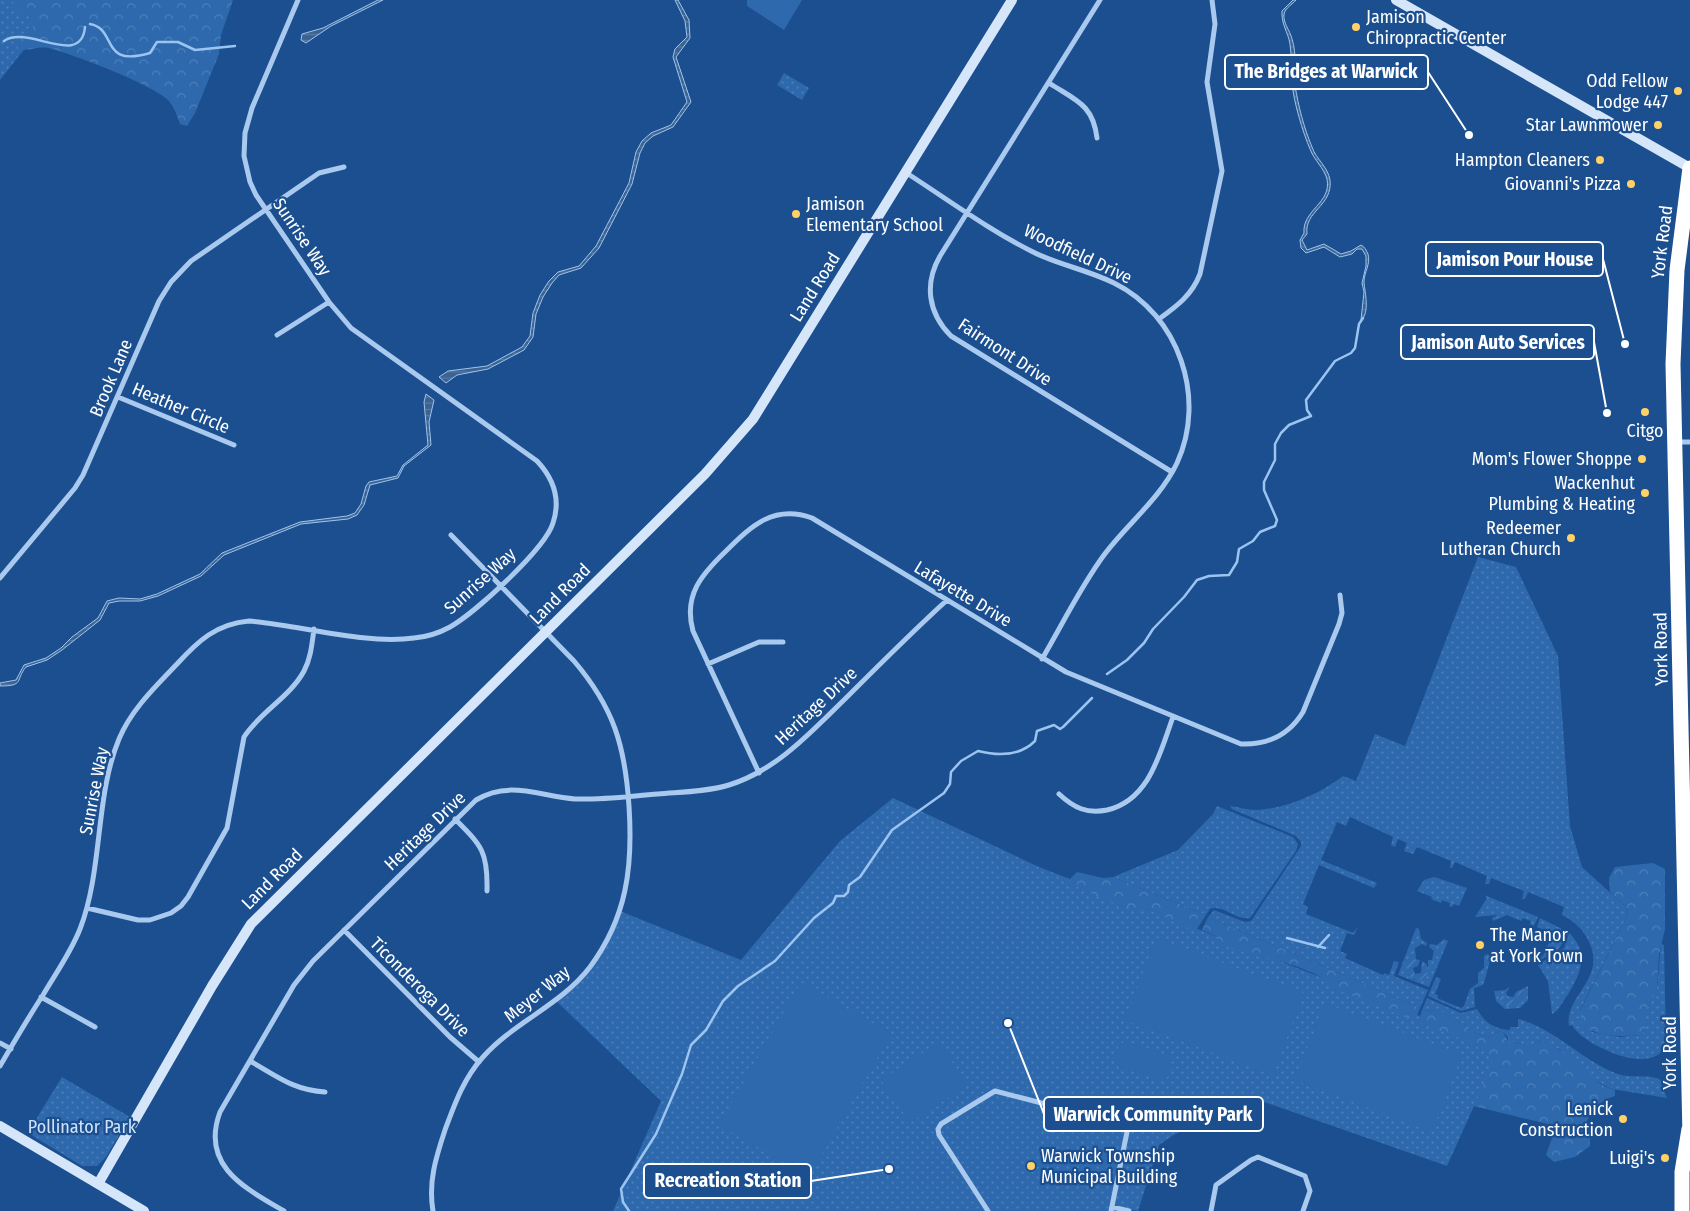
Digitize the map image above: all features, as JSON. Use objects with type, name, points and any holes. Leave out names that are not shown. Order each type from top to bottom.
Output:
[{"type":"highway","name":"York Road","points":[[1682,1211],[1682,1172],[1690,1133],[1687,863],[1675,442],[1674,318],[1677,270],[1690,168]]},
{"type":"street","name":"Sunrise Way","points":[[0,1066],[72,946],[87,908],[113,754],[123,730],[140,705],[198,641],[215,629],[249,621],[385,639],[424,637],[449,627],[464,618],[541,545],[553,523],[555,492],[545,470],[522,450],[360,336],[329,302],[256,195],[246,168],[245,133],[252,108],[298,0]]},
{"type":"street","name":"Land Road","points":[[98,1184],[212,986],[251,924],[705,474],[753,419],[1012,0]]},
{"type":"street","name":"Fairmont Drive","points":[[1100,0],[940,256],[931,276],[930,300],[933,311],[944,329],[951,336],[1172,472]]},
{"type":"street","points":[[1160,319],[1185,299],[1196,285],[1222,172],[1222,160],[1207,82],[1216,24],[1212,0]]},
{"type":"street","points":[[1396,0],[1690,168]]},
{"type":"street","points":[[1048,83],[1088,109],[1095,122],[1097,138]]},
{"type":"street","name":"Brook Lane","points":[[0,578],[75,488],[83,475],[159,301],[172,282],[192,261],[266,209],[319,174],[344,167]]},
{"type":"street","name":"Woodfield Drive","points":[[904,172],[1040,256],[1116,283],[1138,298],[1160,319],[1181,358],[1189,398],[1185,439],[1172,472],[1156,496],[1102,557],[1042,659]]},
{"type":"street","points":[[277,335],[329,302]]},
{"type":"street","name":"Heather Circle","points":[[118,397],[234,445]]},
{"type":"street","points":[[1675,442],[1690,442]]},
{"type":"street","name":"Lafayette Drive","points":[[759,773],[708,664],[691,623],[690,611],[694,590],[704,573],[749,528],[773,515],[791,513],[812,518],[946,601],[1066,672],[1241,744],[1260,743],[1282,735],[1298,721],[1340,624],[1342,613],[1340,595]]},
{"type":"street","name":"Meyer Way","points":[[432,1211],[431,1182],[440,1146],[458,1095],[479,1062],[504,1038],[550,1006],[574,985],[604,945],[620,911],[628,884],[631,851],[628,796],[622,748],[610,714],[592,682],[451,535]]},
{"type":"street","name":"Heritage Drive","points":[[284,1211],[232,1177],[223,1166],[216,1144],[215,1132],[220,1112],[294,985],[344,930],[455,819],[476,800],[487,793],[504,789],[523,790],[576,799],[628,796],[708,790],[728,785],[759,773],[800,742],[946,601]]},
{"type":"street","points":[[87,908],[138,920],[150,920],[172,912],[188,897],[227,828],[244,737],[251,727],[300,677],[309,657],[314,629]]},
{"type":"street","points":[[708,664],[759,642],[783,642]]},
{"type":"street","points":[[1059,794],[1076,808],[1092,811],[1112,809],[1130,799],[1146,782],[1153,769],[1173,717]]},
{"type":"street","points":[[455,819],[484,854],[488,871],[487,891]]},
{"type":"street","name":"Ticonderoga Drive","points":[[344,930],[450,1037],[479,1062]]},
{"type":"street","points":[[42,997],[95,1027]]},
{"type":"street","points":[[0,1043],[11,1049]]},
{"type":"street","points":[[250,1060],[296,1087],[306,1091],[325,1092]]},
{"type":"street","points":[[988,1211],[939,1135],[938,1129],[941,1124],[995,1092],[1126,1125],[1127,1132],[1111,1209],[1129,1211]]},
{"type":"street","points":[[0,1126],[144,1211]]},
{"type":"street","points":[[1211,1211],[1216,1185],[1258,1157],[1305,1176],[1310,1191],[1303,1211]]},
{"type":"green space","points":[[0,0],[28,0],[48,19],[0,80]]},
{"type":"green space","points":[[1,0],[233,0],[221,35],[219,54],[195,113],[187,126],[180,124],[174,108],[168,100],[130,78],[48,48],[18,49],[17,41],[33,27],[30,16],[17,14],[15,3]]},
{"type":"green space","points":[[747,0],[802,0],[784,30],[747,6]]},
{"type":"green space","points":[[784,73],[809,88],[802,100],[777,85]]},
{"type":"green space","points":[[1478,557],[1516,567],[1558,656],[1570,826],[1582,867],[1626,907],[1628,914],[1580,1010],[1592,1032],[1619,1037],[1641,1035],[1646,1028],[1646,1011],[1657,988],[1661,944],[1664,945],[1666,1041],[1660,1053],[1650,1058],[1636,1059],[1620,1056],[1590,1042],[1572,1025],[1569,1026],[1569,1015],[1573,1005],[1593,967],[1593,955],[1587,937],[1581,929],[1562,915],[1564,907],[1528,892],[1525,899],[1522,899],[1524,891],[1491,878],[1489,884],[1485,884],[1487,876],[1455,862],[1452,868],[1450,868],[1451,861],[1417,847],[1413,854],[1404,851],[1407,843],[1398,839],[1395,847],[1391,845],[1393,837],[1350,817],[1346,826],[1337,822],[1321,860],[1377,883],[1374,888],[1319,865],[1303,904],[1308,907],[1306,914],[1353,933],[1358,927],[1354,935],[1347,933],[1340,951],[1347,954],[1345,958],[1383,975],[1384,973],[1389,975],[1394,961],[1399,962],[1394,976],[1428,990],[1420,1008],[1208,917],[1214,910],[1245,922],[1251,921],[1301,846],[1301,842],[1296,836],[1232,809],[1230,806],[1254,810],[1269,809],[1303,799],[1324,789],[1343,776],[1356,781],[1375,734],[1405,746]]},
{"type":"green space","points":[[893,798],[1039,867],[1599,1086],[1583,1132],[1474,1106],[1447,1166],[1247,1096],[1172,1136],[1159,1145],[1138,1211],[1112,1207],[1111,1211],[613,1211],[661,1101],[556,1001],[577,980],[593,960],[620,911],[741,960],[840,841]]},
{"type":"green space","points":[[1217,806],[1293,837],[1298,844],[1296,851],[1250,918],[1240,917],[1225,910],[1215,908],[1210,909],[1206,915],[1113,877],[1178,850],[1213,814]]},
{"type":"green space","points":[[1653,863],[1665,869],[1665,929],[1659,955],[1657,988],[1646,1011],[1646,1028],[1641,1035],[1618,1036],[1589,1030],[1582,1026],[1580,1011],[1628,914],[1626,907],[1610,892],[1609,878],[1615,867]]},
{"type":"green space","points":[[1077,872],[1103,878],[1113,877],[1206,915],[1197,929],[1188,928],[1147,909],[1136,910],[1108,901],[1071,884],[1070,879]]},
{"type":"green space","points":[[1434,877],[1467,888],[1459,906],[1454,904],[1452,907],[1449,906],[1450,903],[1442,900],[1441,903],[1417,891],[1424,880]]},
{"type":"green space","points":[[1484,895],[1538,917],[1534,926],[1530,924],[1531,921],[1523,918],[1521,921],[1507,915],[1493,921],[1492,918],[1498,915],[1475,917],[1487,898]]},
{"type":"green space","points":[[1208,917],[1420,1008],[1416,1018],[1408,1018],[1337,990],[1328,981],[1300,968],[1221,945],[1216,936],[1202,930]]},
{"type":"green space","points":[[1540,918],[1562,929],[1566,938],[1558,950],[1535,963],[1516,952],[1525,951],[1539,958],[1543,956],[1553,934],[1537,927]]},
{"type":"green space","points":[[1416,928],[1419,929],[1421,939],[1427,943],[1426,946],[1422,944],[1415,948],[1416,959],[1410,962],[1407,970],[1414,980],[1428,967],[1428,960],[1432,960],[1434,951],[1429,947],[1430,944],[1437,945],[1444,939],[1448,941],[1429,987],[1398,975]]},
{"type":"green space","points":[[1565,929],[1573,937],[1581,953],[1580,970],[1559,1009],[1552,1014],[1548,981],[1538,965],[1564,948],[1568,937]]},
{"type":"green space","points":[[1156,938],[1304,993],[1273,1075],[1125,1020]]},
{"type":"green space","points":[[1487,954],[1493,957],[1483,985],[1474,988],[1475,1007],[1461,1011],[1428,996],[1436,977],[1441,979],[1435,994],[1438,995],[1437,998],[1461,1008],[1464,1006],[1470,989],[1478,983],[1478,973],[1484,968],[1484,956]]},
{"type":"green space","points":[[1413,959],[1420,960],[1418,966],[1413,968],[1415,974],[1421,973],[1422,961],[1427,965],[1427,974],[1420,980],[1412,979],[1407,973],[1407,965]]},
{"type":"green space","points":[[801,982],[891,1034],[809,1177],[719,1125]]},
{"type":"green space","points":[[1528,986],[1528,1000],[1520,1008],[1505,1009],[1496,1001],[1494,991],[1505,990],[1510,987],[1506,993],[1508,996],[1513,997],[1516,992]]},
{"type":"green space","points":[[1525,989],[1527,997],[1519,1006],[1506,1006],[1500,1001],[1501,995],[1512,1000],[1516,998],[1519,992]]},
{"type":"green space","points":[[1427,998],[1461,1013],[1477,1009],[1487,1022],[1499,1028],[1510,1030],[1510,1027],[1518,1027],[1518,1019],[1531,1023],[1592,1061],[1618,1074],[1652,1077],[1663,1081],[1661,1084],[1667,1098],[1612,1089],[1590,1078],[1559,1049],[1540,1041],[1529,1046],[1508,1041],[1508,1037],[1503,1032],[1498,1031],[1491,1037],[1476,1034],[1464,1024],[1454,1021],[1441,1011],[1422,1010]]},
{"type":"green space","points":[[1325,1003],[1462,1055],[1432,1132],[1295,1080]]},
{"type":"green space","points":[[1422,1010],[1441,1011],[1454,1021],[1464,1024],[1476,1034],[1491,1037],[1498,1031],[1503,1032],[1508,1041],[1520,1044],[1529,1045],[1540,1041],[1545,1042],[1563,1053],[1596,1081],[1615,1090],[1615,1096],[1608,1098],[1598,1105],[1588,1119],[1583,1132],[1590,1135],[1590,1146],[1575,1157],[1554,1162],[1546,1155],[1552,1138],[1552,1125],[1474,1106],[1492,1064],[1491,1055],[1469,1042],[1418,1022]]},
{"type":"green space","points":[[1126,1041],[1170,1056],[1172,1064],[1167,1078],[1158,1080],[1118,1066],[1115,1056],[1119,1045]]},
{"type":"green space","points":[[939,1042],[967,1085],[910,1123],[881,1080]]},
{"type":"green space","name":"Pollinator Park","points":[[62,1077],[130,1117],[106,1157],[97,1166],[82,1166],[30,1134],[38,1116]]},
{"type":"shaded area","points":[[378,0],[383,0],[331,26],[306,43],[301,40],[302,34],[323,28]]},
{"type":"shaded area","points":[[675,0],[678,0],[689,20],[690,38],[676,57],[691,102],[673,127],[653,136],[645,143],[640,153],[632,184],[599,248],[581,268],[559,275],[552,283],[543,297],[536,314],[533,337],[524,350],[488,369],[457,375],[446,383],[439,377],[448,371],[487,366],[522,347],[530,336],[533,313],[540,295],[549,281],[558,272],[579,266],[596,246],[629,183],[636,152],[642,141],[651,133],[671,125],[687,102],[673,57],[675,49],[687,37],[685,21]]},
{"type":"shaded area","points":[[1293,0],[1296,0],[1286,10],[1284,18],[1294,45],[1295,85],[1298,100],[1312,147],[1327,171],[1330,180],[1330,189],[1327,196],[1310,220],[1307,226],[1307,234],[1302,240],[1307,250],[1324,244],[1341,254],[1361,245],[1364,247],[1369,258],[1364,282],[1366,308],[1364,317],[1361,320],[1364,292],[1362,283],[1366,266],[1366,256],[1362,249],[1357,249],[1352,254],[1340,257],[1324,247],[1306,253],[1301,248],[1300,240],[1304,233],[1307,218],[1325,194],[1327,179],[1307,142],[1294,98],[1290,44],[1282,16],[1282,11]]},
{"type":"shaded area","points":[[426,394],[434,400],[429,422],[431,445],[404,466],[398,478],[370,485],[364,505],[357,515],[348,519],[301,524],[224,555],[201,576],[158,596],[140,601],[109,603],[100,620],[62,650],[47,660],[26,667],[18,681],[13,685],[0,686],[0,683],[16,680],[24,665],[46,658],[61,648],[72,637],[98,618],[107,601],[119,598],[140,599],[157,594],[200,574],[222,553],[300,522],[347,516],[355,513],[361,504],[369,482],[397,476],[403,465],[428,445],[424,402]]},
{"type":"waterway","points":[[90,24],[99,27],[111,46],[123,56],[150,53],[157,42],[178,42],[195,50],[235,46]]},
{"type":"waterway","points":[[4,41],[14,37],[74,45],[81,39],[85,27]]},
{"type":"waterway","points":[[1107,674],[1127,660],[1144,643],[1153,629],[1184,597],[1197,580],[1209,576],[1229,575],[1237,562],[1239,549],[1253,541],[1260,532],[1275,526],[1277,520],[1264,490],[1264,482],[1275,460],[1275,444],[1281,433],[1289,425],[1311,416],[1307,410],[1306,400],[1335,361],[1351,353],[1355,348],[1359,324],[1363,318]]},
{"type":"waterway","points":[[629,1211],[623,1202],[621,1189],[656,1134],[682,1074],[691,1045],[706,1030],[723,1001],[738,986],[775,961],[814,918],[833,903],[836,896],[844,896],[848,892],[849,885],[860,877],[892,830],[944,793],[950,784],[951,772],[961,761],[978,751],[1008,754],[1023,750],[1035,741],[1037,731],[1054,725],[1060,729],[1092,698]]},
{"type":"waterway","points":[[1318,947],[1329,935]]},
{"type":"waterway","points":[[1287,938],[1325,948]]},
{"type":"place","name":"Jamison Chiropractic Center","points":[[1356,27]]},
{"type":"place","name":"Odd Fellow Lodge 447","points":[[1678,91]]},
{"type":"place","name":"Star Lawnmower","points":[[1658,125]]},
{"type":"place","name":"The Bridges at Warwick","points":[[1469,135]]},
{"type":"place","name":"Hampton Cleaners","points":[[1600,160]]},
{"type":"place","name":"Giovanni's Pizza","points":[[1631,184]]},
{"type":"place","name":"Jamison Elementary School","points":[[796,214]]},
{"type":"place","name":"Jamison Pour House","points":[[1625,344]]},
{"type":"place","name":"Citgo","points":[[1645,412]]},
{"type":"place","name":"Jamison Auto Services","points":[[1607,413]]},
{"type":"place","name":"Mom's Flower Shoppe","points":[[1642,459]]},
{"type":"place","name":"Wackenhut Plumbing & Heating","points":[[1645,493]]},
{"type":"place","name":"Redeemer Lutheran Church","points":[[1571,538]]},
{"type":"place","name":"The Manor at York Town","points":[[1480,945]]},
{"type":"place","name":"Warwick Community Park","points":[[1008,1023]]},
{"type":"place","name":"Lenick Construction","points":[[1623,1119]]},
{"type":"place","name":"Luigi's","points":[[1665,1158]]},
{"type":"place","name":"Warwick Township Municipal Building","points":[[1031,1166]]},
{"type":"place","name":"Recreation Station","points":[[889,1169]]}]
